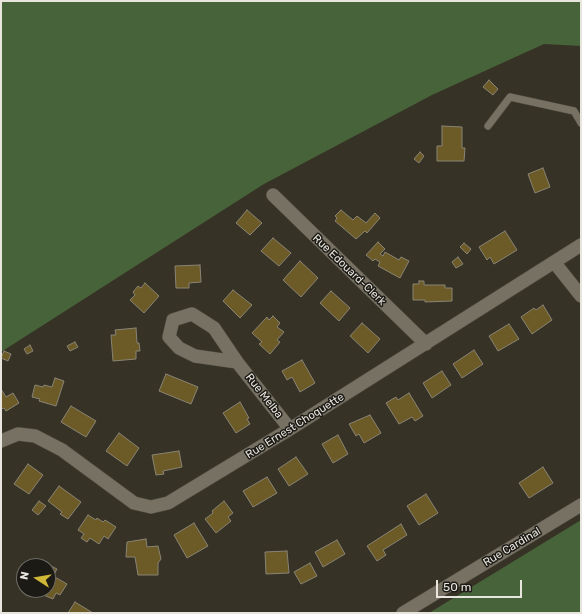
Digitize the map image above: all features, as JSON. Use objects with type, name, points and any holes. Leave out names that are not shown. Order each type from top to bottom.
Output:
[{"type":"street","name":"Rue Edouard-Clerk","points":[[273,195],[426,344]]},
{"type":"street","name":"Rue Ernest Choquette","points":[[1,441],[18,434],[35,436],[62,450],[134,503],[150,507],[168,503],[290,429],[581,245]]},
{"type":"street","points":[[554,262],[566,280],[581,296]]},
{"type":"street","name":"Rue Melba","points":[[238,362],[194,356],[179,348],[169,337],[173,320],[192,314],[214,328],[238,362],[290,429]]},
{"type":"street","name":"Rue Cardinal","points":[[403,613],[581,505]]},
{"type":"lane","points":[[488,126],[510,97],[574,111],[581,123]]},
{"type":"green space","points":[[1,1],[581,1],[581,46],[544,44],[432,95],[264,184],[1,352]]},
{"type":"green space","points":[[581,520],[581,613],[429,613]]},
{"type":"building","points":[[489,80],[498,89],[493,95],[483,87]]},
{"type":"building","points":[[442,126],[462,127],[462,148],[465,148],[464,161],[437,161],[437,146],[442,146]]},
{"type":"building","points":[[420,152],[424,156],[419,163],[414,159]]},
{"type":"building","points":[[543,168],[550,187],[535,193],[528,174]]},
{"type":"building","points":[[247,210],[262,223],[250,235],[236,223]]},
{"type":"building","points":[[341,210],[353,220],[357,216],[366,223],[375,213],[380,218],[367,233],[365,231],[356,239],[335,221],[337,218],[335,216]]},
{"type":"building","points":[[505,231],[517,250],[494,264],[490,257],[487,260],[479,247]]},
{"type":"building","points":[[273,238],[291,253],[279,266],[261,251]]},
{"type":"building","points":[[378,242],[385,249],[380,254],[383,256],[385,252],[399,260],[401,257],[409,261],[400,278],[378,266],[380,262],[375,259],[373,261],[366,255]]},
{"type":"building","points":[[464,243],[471,249],[467,254],[460,247]]},
{"type":"building","points":[[458,257],[463,264],[456,268],[452,262]]},
{"type":"building","points":[[300,261],[318,278],[301,297],[283,280]]},
{"type":"building","points":[[200,265],[201,282],[189,283],[189,288],[176,288],[175,266]]},
{"type":"building","points":[[419,281],[424,281],[424,285],[445,285],[445,288],[452,288],[452,301],[425,302],[425,300],[413,300],[413,284],[419,284]]},
{"type":"building","points":[[145,283],[159,296],[144,313],[130,300],[135,295],[133,292],[138,286],[141,288]]},
{"type":"building","points":[[233,290],[252,305],[240,318],[223,301]]},
{"type":"building","points":[[331,291],[350,308],[339,321],[320,303]]},
{"type":"building","points":[[543,305],[552,320],[532,334],[521,317],[534,308],[536,310]]},
{"type":"building","points":[[273,316],[280,323],[277,327],[284,332],[277,340],[280,342],[270,354],[259,344],[262,342],[252,333],[267,317],[269,320]]},
{"type":"building","points":[[362,323],[380,339],[368,353],[350,336]]},
{"type":"building","points":[[509,324],[519,339],[498,351],[489,336]]},
{"type":"building","points":[[136,328],[137,343],[139,343],[140,351],[136,351],[136,359],[113,361],[111,335],[116,335],[115,330]]},
{"type":"building","points":[[75,342],[78,347],[70,351],[67,346]]},
{"type":"building","points":[[30,345],[33,351],[27,354],[24,349]]},
{"type":"building","points":[[474,350],[483,364],[462,378],[453,364]]},
{"type":"building","points":[[4,351],[11,354],[8,361],[1,358]]},
{"type":"building","points":[[302,360],[315,383],[300,392],[292,377],[287,380],[282,371]]},
{"type":"building","points":[[442,371],[451,385],[432,398],[423,383]]},
{"type":"building","points":[[166,374],[198,387],[191,404],[159,391]]},
{"type":"building","points":[[55,378],[64,381],[56,406],[39,401],[40,399],[32,397],[35,385],[52,387]]},
{"type":"building","points":[[1,389],[6,397],[13,393],[19,403],[6,411],[4,408],[1,409]]},
{"type":"building","points":[[409,393],[423,416],[415,421],[412,417],[399,424],[386,403],[396,397],[398,400]]},
{"type":"building","points":[[240,402],[249,418],[247,419],[250,424],[236,433],[223,413]]},
{"type":"building","points":[[71,406],[96,421],[86,437],[61,422]]},
{"type":"building","points":[[370,415],[381,433],[364,443],[359,434],[356,436],[349,424]]},
{"type":"building","points":[[119,433],[139,448],[127,466],[106,451]]},
{"type":"building","points":[[338,435],[348,454],[333,463],[322,444]]},
{"type":"building","points":[[179,451],[182,467],[163,471],[164,474],[156,475],[152,455]]},
{"type":"building","points":[[296,457],[308,474],[289,486],[278,469]]},
{"type":"building","points":[[28,464],[43,475],[29,494],[14,484]]},
{"type":"building","points":[[543,467],[553,483],[529,498],[519,483]]},
{"type":"building","points":[[267,477],[277,493],[253,507],[243,491]]},
{"type":"building","points":[[59,486],[81,502],[68,519],[60,514],[62,512],[48,501]]},
{"type":"building","points":[[426,494],[438,513],[419,525],[407,506]]},
{"type":"building","points":[[39,501],[46,506],[38,515],[32,510]]},
{"type":"building","points":[[224,501],[233,513],[228,517],[231,521],[216,533],[205,519]]},
{"type":"building","points":[[88,515],[96,520],[97,518],[103,522],[105,520],[116,527],[108,539],[104,536],[99,544],[90,538],[87,542],[81,538],[84,534],[78,530]]},
{"type":"building","points":[[194,523],[208,546],[187,558],[174,535]]},
{"type":"building","points":[[401,524],[407,535],[383,550],[386,555],[377,561],[367,546]]},
{"type":"building","points":[[146,539],[147,547],[158,546],[161,559],[158,563],[158,575],[138,575],[135,557],[126,557],[127,542]]},
{"type":"building","points":[[337,540],[345,554],[323,567],[315,552]]},
{"type":"building","points":[[287,551],[289,573],[266,574],[265,552]]},
{"type":"building","points":[[310,563],[317,576],[301,584],[294,572]]},
{"type":"building","points":[[56,578],[67,584],[60,595],[56,593]]},
{"type":"building","points":[[75,602],[93,613],[68,613]]}]
